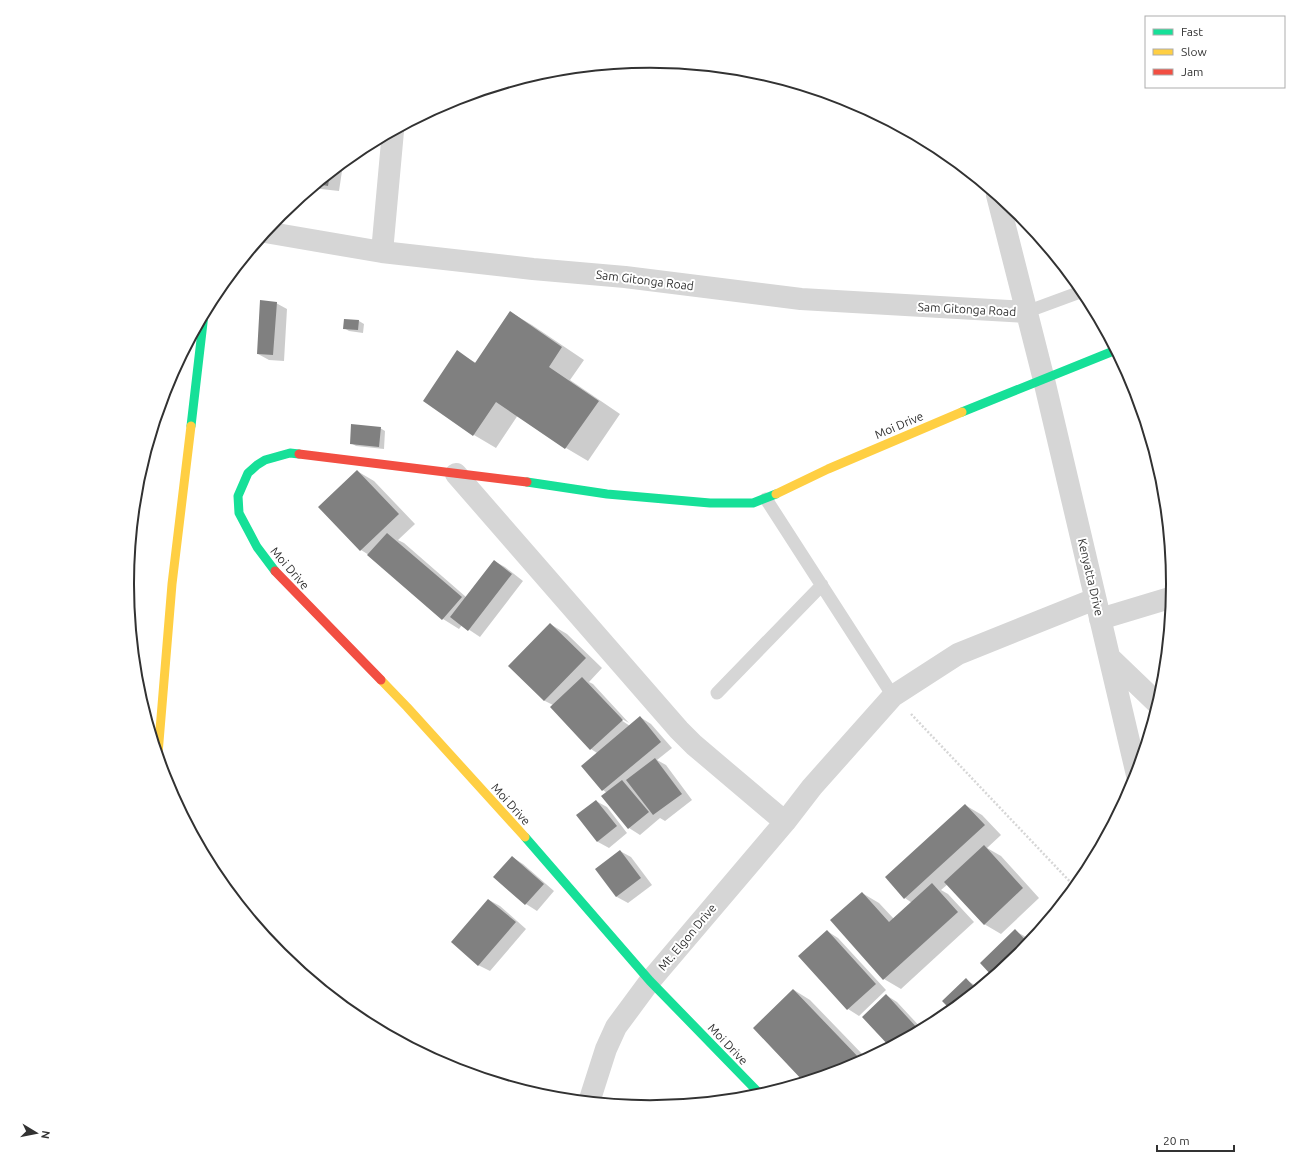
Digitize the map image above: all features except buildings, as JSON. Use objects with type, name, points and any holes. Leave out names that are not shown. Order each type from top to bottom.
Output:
[{"type":"street","points":[[382,252],[392,137]]},
{"type":"street","name":"Kenyatta Drive","points":[[999,203],[1044,380],[1135,765]]},
{"type":"street","name":"Sam Gitonga Road","points":[[272,233],[382,252],[526,268],[625,276],[801,299],[1026,312]]},
{"type":"street","points":[[159,743],[172,584],[202,327]]},
{"type":"street","name":"Moi Drive","points":[[756,1090],[650,981],[526,838],[417,718],[276,573],[257,547],[239,513],[238,496],[240,489],[248,473],[257,465],[265,460],[290,453],[607,494],[710,503],[753,503],[766,499],[842,463],[949,417],[1112,352]]},
{"type":"street","points":[[456,474],[679,730],[694,745],[785,822]]},
{"type":"street","name":"Mt. Elgon Drive","points":[[590,1098],[606,1049],[616,1027],[650,981],[785,822],[812,787],[893,696],[958,654],[1098,609],[1167,598]]},
{"type":"street","points":[[1110,658],[1153,700]]},
{"type":"lane","points":[[1026,312],[1077,293]]},
{"type":"lane","points":[[766,499],[893,696]]},
{"type":"lane","points":[[717,693],[822,585]]},
{"type":"path","points":[[893,696],[1071,883]]},
{"type":"traffic: fast","points":[[191,426],[202,327]]},
{"type":"traffic: fast","points":[[962,412],[1112,352]]},
{"type":"traffic: fast","points":[[275,571],[257,547],[239,513],[238,496],[248,473],[257,465],[265,460],[290,453],[299,454]]},
{"type":"traffic: fast","points":[[527,482],[607,494],[710,503],[753,503],[776,494]]},
{"type":"traffic: fast","points":[[525,837],[650,981],[756,1090]]},
{"type":"traffic: slow","points":[[776,494],[828,469],[962,412]]},
{"type":"traffic: slow","points":[[159,743],[172,584],[191,426]]},
{"type":"traffic: slow","points":[[381,680],[525,837]]},
{"type":"traffic: jam","points":[[299,454],[527,482]]},
{"type":"traffic: jam","points":[[275,571],[381,680]]}]
